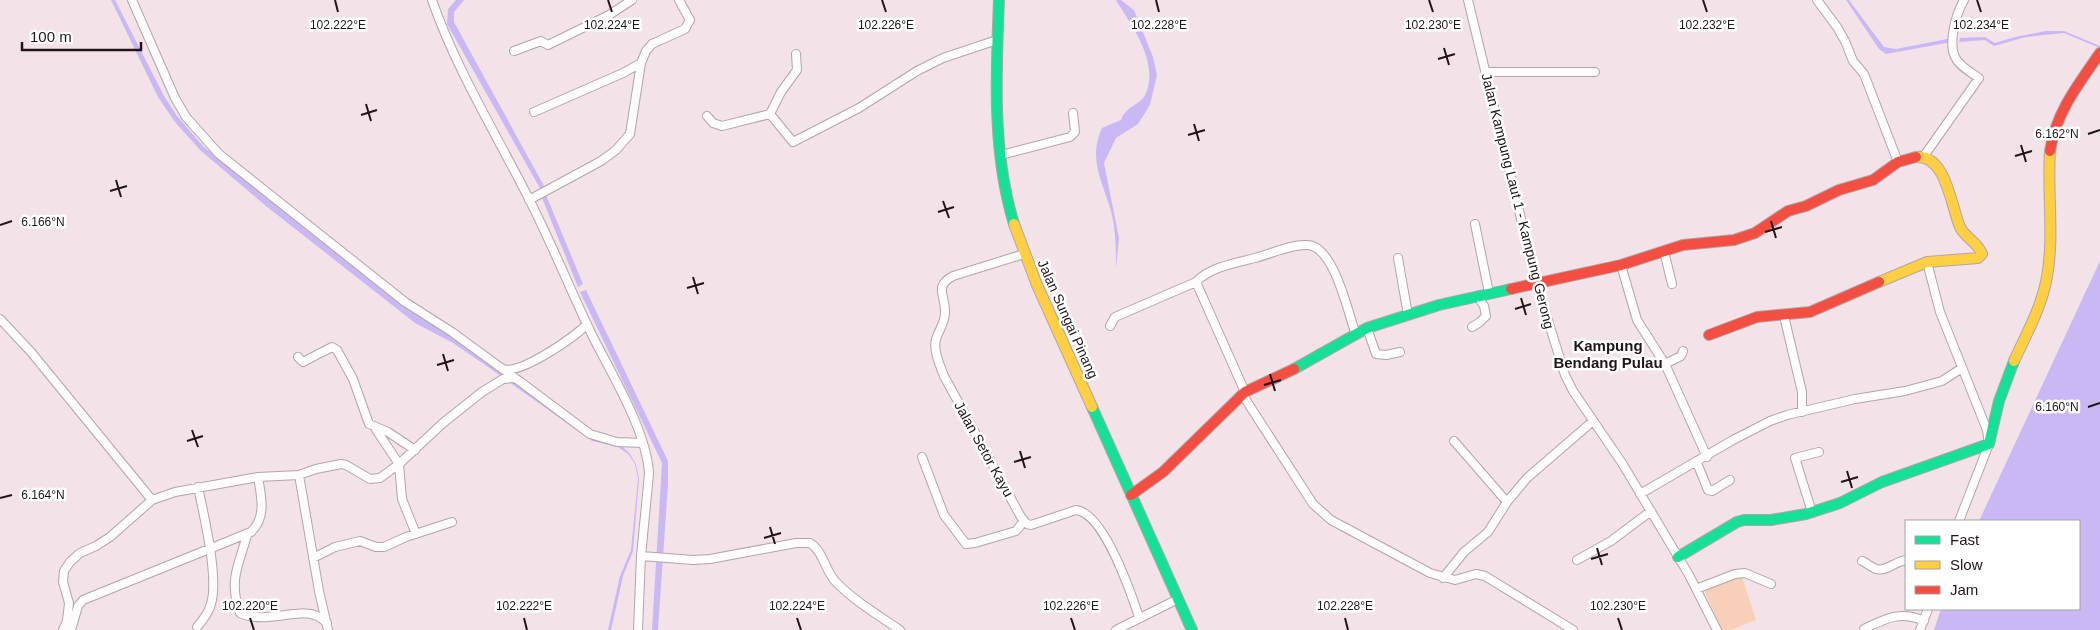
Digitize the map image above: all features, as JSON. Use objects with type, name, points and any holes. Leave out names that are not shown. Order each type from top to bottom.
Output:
[{"type":"street","points":[[132,0],[175,98],[186,117],[219,154],[405,302],[452,332],[590,434],[617,442],[643,443]]},
{"type":"street","points":[[432,0],[460,68],[529,200],[587,324],[632,414],[643,443],[649,464],[649,474],[641,556],[638,630]]},
{"type":"street","points":[[514,51],[541,41],[548,45],[609,15],[632,0]]},
{"type":"street","name":"Jalan Sungai Pinang","points":[[999,0],[997,40],[1001,155],[1012,217],[1024,254],[1192,630]]},
{"type":"street","name":"Jalan Kampung Laut 1 - Kampung Gerong","points":[[1468,0],[1537,285],[1565,375],[1573,391],[1640,494],[1678,557],[1717,630]]},
{"type":"street","points":[[1817,0],[1837,27],[1853,61],[1864,74],[1898,162]]},
{"type":"street","points":[[1924,156],[1979,78],[1956,58],[1953,47],[1955,23],[1964,0]]},
{"type":"street","points":[[529,200],[601,161],[616,150],[630,134],[641,63],[646,50],[652,44],[685,29],[690,20],[681,1]]},
{"type":"street","points":[[770,114],[793,142],[859,108],[943,58],[997,40]]},
{"type":"street","points":[[1959,520],[1989,444],[1996,404],[2040,302],[2047,278],[2049,232],[2048,168],[2055,130],[2066,105],[2100,52]]},
{"type":"street","points":[[707,116],[712,123],[722,126],[770,114],[781,92],[797,70],[796,54]]},
{"type":"street","points":[[534,112],[623,74],[641,63]]},
{"type":"street","points":[[1486,72],[1595,72]]},
{"type":"street","points":[[1001,155],[1070,137],[1075,132],[1073,113]]},
{"type":"street","points":[[1131,495],[1163,472],[1245,392],[1309,362],[1367,328],[1439,306],[1489,293],[1537,285],[1621,264],[1683,245],[1734,240],[1755,234],[1788,211],[1806,206],[1839,190],[1874,180],[1898,162],[1913,157],[1924,156],[1932,160],[1946,182],[1960,229],[1980,247],[1982,254],[1978,258],[1951,258],[1926,262],[1810,312],[1758,318],[1708,335]]},
{"type":"street","points":[[1475,224],[1489,293]]},
{"type":"street","points":[[1110,326],[1115,317],[1196,282],[1203,274],[1231,264],[1298,246],[1312,246],[1318,248],[1330,262],[1356,335]]},
{"type":"street","points":[[1664,251],[1672,284]]},
{"type":"street","name":"Jalan Setor Kayu","points":[[1024,254],[945,280],[941,289],[946,312],[936,342],[936,351],[944,376],[1024,521]]},
{"type":"street","points":[[1398,258],[1408,315]]},
{"type":"street","points":[[1926,262],[1940,312],[1987,430],[1989,444]]},
{"type":"street","points":[[1621,264],[1637,320],[1665,364],[1707,457]]},
{"type":"street","points":[[1196,282],[1245,392],[1244,397],[1313,504],[1331,520],[1430,573],[1455,580],[1476,574],[1485,576],[1573,630]]},
{"type":"street","points":[[1472,327],[1486,316],[1484,306],[1478,297]]},
{"type":"street","points":[[1784,316],[1802,392],[1802,412]]},
{"type":"street","points":[[0,319],[31,352],[152,500]]},
{"type":"street","points":[[503,369],[509,371],[521,367],[555,348],[587,324]]},
{"type":"street","points":[[1367,328],[1376,354],[1386,355],[1400,352]]},
{"type":"street","points":[[298,357],[303,362],[332,347],[337,350],[353,379],[367,420],[375,428],[399,464],[402,498],[416,534]]},
{"type":"street","points":[[1665,364],[1681,356],[1683,351]]},
{"type":"street","points":[[1640,494],[1697,463],[1733,440],[1770,421],[1855,400],[1904,392],[1942,381],[1962,368]]},
{"type":"street","points":[[63,630],[67,621],[69,604],[63,582],[64,571],[70,562],[80,553],[110,537],[152,500],[198,487],[258,477],[299,476],[316,469],[342,464],[364,477],[374,479],[386,475],[482,392],[503,379],[516,379]]},
{"type":"street","points":[[1443,578],[1464,552],[1488,532],[1507,502],[1527,478],[1592,421]]},
{"type":"street","points":[[375,428],[388,432],[415,450]]},
{"type":"street","points":[[1454,440],[1507,502]]},
{"type":"street","points":[[1678,557],[1737,522],[1744,520],[1772,520],[1812,512],[1840,503],[1882,482],[1989,444]]},
{"type":"street","points":[[1812,512],[1795,458],[1819,452]]},
{"type":"street","points":[[922,457],[944,515],[966,544],[1016,531],[1024,521],[1030,525],[1076,510],[1082,511],[1108,541],[1130,590],[1139,618]]},
{"type":"street","points":[[1697,463],[1708,490],[1712,491],[1730,480]]},
{"type":"street","points":[[299,476],[313,558],[328,626]]},
{"type":"street","points":[[71,630],[78,606],[83,600],[247,535],[255,528],[261,517],[258,477]]},
{"type":"street","points":[[198,487],[210,549],[212,598],[206,616],[198,627]]},
{"type":"street","points":[[1578,560],[1611,541],[1651,512]]},
{"type":"street","points":[[313,558],[345,544],[360,541],[380,548],[452,522]]},
{"type":"street","points":[[247,535],[234,572],[236,597],[240,613],[258,618],[307,614],[318,616],[328,626]]},
{"type":"street","points":[[641,556],[710,558],[796,543],[810,543],[818,550],[836,582],[859,602],[900,630]]},
{"type":"street","points":[[1862,561],[1878,569],[1886,569],[1898,561],[1905,560]]},
{"type":"street","points":[[1696,589],[1736,574],[1745,573],[1771,584]]},
{"type":"street","points":[[1116,630],[1178,599]]},
{"type":"street","points":[[1920,630],[1928,610]]},
{"type":"street","points":[[1864,629],[1887,618],[1910,615],[1924,621]]},
{"type":"shaded area","points":[[111,0],[115,0],[164,96],[177,116],[203,146],[415,314],[456,337],[592,439],[621,445],[629,453],[636,464],[639,479],[633,551],[623,576],[611,630],[608,630],[620,576],[631,550],[638,479],[635,464],[628,454],[618,447],[592,441],[453,343],[415,323],[266,206],[201,151],[175,122],[158,97]]},
{"type":"shaded area","points":[[456,0],[464,0],[454,12],[454,22],[544,186],[541,190],[447,24],[448,9]]},
{"type":"shaded area","points":[[1116,0],[1121,0],[1134,10],[1153,57],[1157,75],[1150,105],[1138,124],[1116,138],[1104,163],[1119,238],[1116,269],[1116,242],[1112,215],[1098,172],[1096,151],[1102,128],[1121,120],[1126,111],[1144,97],[1149,81],[1149,68],[1142,44]]},
{"type":"shaded area","points":[[1846,0],[1849,0],[1884,47],[1896,49],[1952,38],[1952,42],[1886,54],[1879,49]]},
{"type":"shaded area","points":[[2046,31],[2064,31],[2100,46],[2100,48],[2064,33],[2026,37],[1994,46],[1985,40],[1959,42],[1960,38],[1985,37],[1995,43]]},
{"type":"shaded area","points":[[546,195],[583,284],[578,287],[542,198]]},
{"type":"shaded area","points":[[2100,261],[2100,630],[1934,630],[1941,610],[2080,610],[2080,520],[1979,520]]},
{"type":"shaded area","points":[[586,290],[668,461],[658,630],[652,630],[662,463],[580,292]]},
{"type":"shaded area","points":[[1741,574],[1756,620],[1731,630],[1722,630],[1704,590]]},
{"type":"traffic: fast","points":[[999,0],[997,113],[1002,169],[1014,224]]},
{"type":"traffic: fast","points":[[1294,369],[1367,328],[1439,305],[1511,289]]},
{"type":"traffic: fast","points":[[1678,557],[1737,522],[1744,520],[1771,520],[1806,514],[1840,503],[1882,482],[1989,444],[1999,401],[2014,361]]},
{"type":"traffic: fast","points":[[1092,407],[1192,630]]},
{"type":"traffic: slow","points":[[2014,361],[2036,312],[2049,266],[2050,151]]},
{"type":"traffic: slow","points":[[1879,282],[1927,262],[1978,258],[1982,254],[1978,246],[1960,227],[1941,172],[1926,158],[1916,157]]},
{"type":"traffic: slow","points":[[1014,224],[1037,285],[1092,407]]},
{"type":"traffic: jam","points":[[2050,151],[2057,124],[2069,99],[2100,53]]},
{"type":"traffic: jam","points":[[1511,289],[1621,265],[1683,245],[1734,240],[1755,233],[1788,211],[1806,206],[1839,190],[1873,180],[1898,162],[1916,157]]},
{"type":"traffic: jam","points":[[1709,335],[1757,317],[1810,312],[1879,282]]},
{"type":"traffic: jam","points":[[1131,495],[1163,472],[1245,392],[1294,369]]},
{"type":"district","name":"Kampung Bendang Pulau","points":[[1608,354]]}]
